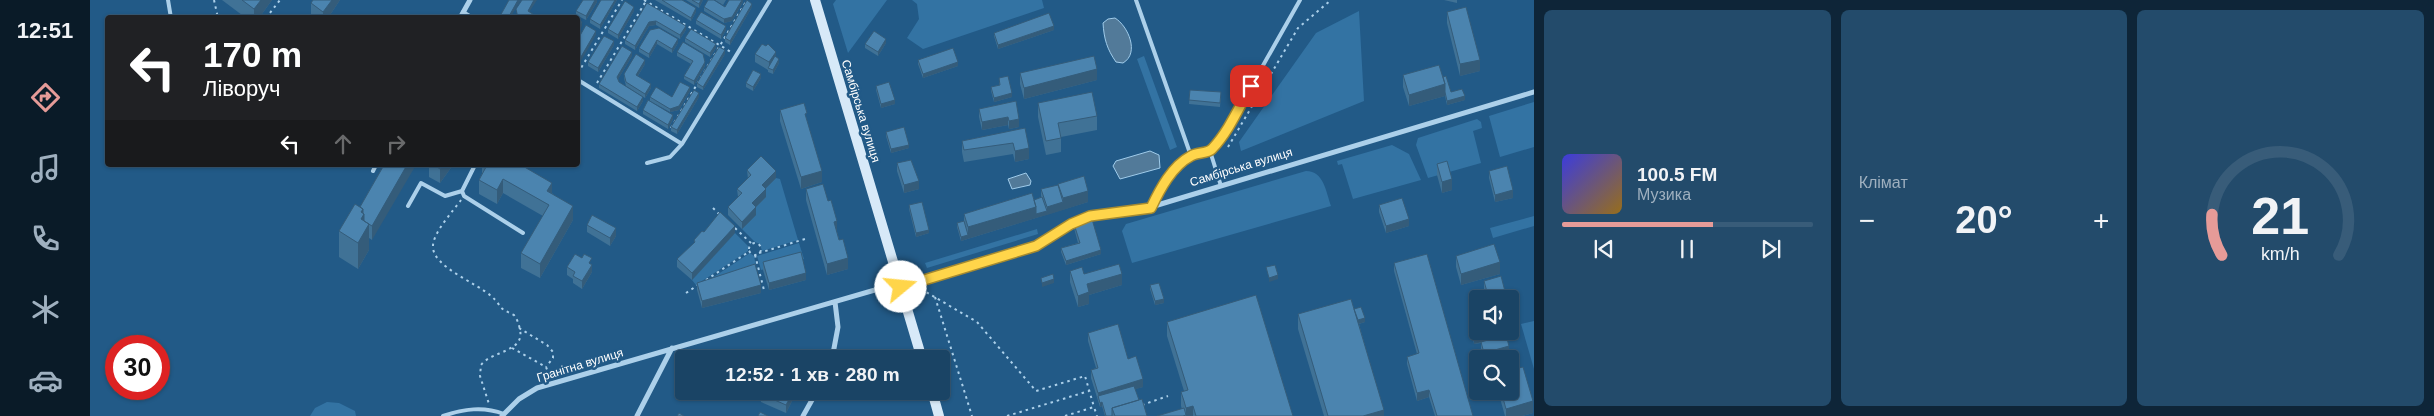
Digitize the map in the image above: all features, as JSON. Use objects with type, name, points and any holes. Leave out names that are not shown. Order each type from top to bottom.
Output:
[{"type":"main road","name":"Самбірська вулиця","points":[[815,0],[919,350]]},
{"type":"main road","points":[[935,400],[939,416]]},
{"type":"street","points":[[462,15],[470,0]]},
{"type":"street","name":"Самбірська вулиця","points":[[900,285],[1036,246],[1071,224],[1090,216],[1151,208],[1534,92]]},
{"type":"street","name":"Гранітна вулиця","points":[[503,415],[519,399],[537,388],[672,348],[900,285]]},
{"type":"street","points":[[834,350],[838,327],[835,302]]},
{"type":"street","points":[[637,416],[672,348]]},
{"type":"street","points":[[803,416],[812,400]]},
{"type":"lane","points":[[168,0],[170,15]]},
{"type":"lane","points":[[647,163],[670,157],[682,144],[770,0]]},
{"type":"lane","points":[[1136,0],[1191,156]]},
{"type":"lane","points":[[1151,208],[1162,186],[1191,156],[1210,151],[1222,138],[1300,0]]},
{"type":"lane","points":[[580,81],[682,144]]},
{"type":"lane","points":[[1210,151],[1221,186]]},
{"type":"lane","points":[[372,171],[375,167]]},
{"type":"lane","points":[[408,206],[421,184],[445,196],[462,191],[475,167]]},
{"type":"lane","points":[[462,191],[464,196],[523,233]]},
{"type":"lane","points":[[443,416],[478,408],[491,409],[503,415]]},
{"type":"path","points":[[214,0],[217,15]]},
{"type":"path","points":[[268,15],[280,0]]},
{"type":"path","points":[[580,71],[622,0]]},
{"type":"path","points":[[593,89],[645,0],[736,55]]},
{"type":"path","points":[[667,134],[747,0]]},
{"type":"path","points":[[1228,147],[1298,28],[1331,0]]},
{"type":"path","points":[[464,196],[434,240],[435,256],[444,265],[492,296],[502,310],[514,315],[519,328],[519,342],[512,348],[494,354],[481,365],[480,376],[491,409]]},
{"type":"path","points":[[713,208],[726,220]]},
{"type":"path","points":[[732,226],[752,244],[759,245],[759,253]]},
{"type":"path","points":[[755,255],[805,239]]},
{"type":"path","points":[[686,293],[750,251],[752,244]]},
{"type":"path","points":[[750,251],[755,255],[764,290]]},
{"type":"path","points":[[912,283],[977,322],[1036,390],[1085,376],[1097,416]]},
{"type":"path","points":[[935,297],[972,416]]},
{"type":"path","points":[[519,328],[546,345],[553,352],[553,358],[546,367]]},
{"type":"path","points":[[512,348],[546,367],[552,384]]},
{"type":"path","points":[[1007,416],[1089,392]]},
{"type":"path","points":[[1139,406],[1168,396]]},
{"type":"path","points":[[1065,416],[1094,407]]},
{"type":"shaded area","points":[[836,0],[887,0],[848,53],[833,4]]},
{"type":"shaded area","points":[[912,0],[1042,0],[1044,8],[923,49],[907,38],[919,19],[917,4]]},
{"type":"shaded area","points":[[1359,11],[1364,101],[1241,151],[1239,142],[1316,33]]},
{"type":"shaded area","points":[[1115,18],[1124,27],[1130,40],[1131,53],[1123,63],[1116,62],[1106,44],[1104,34],[1103,23],[1108,19]]},
{"type":"shaded area","points":[[1144,56],[1177,147],[1170,150],[1137,59]]},
{"type":"shaded area","points":[[1534,102],[1534,147],[1500,157],[1489,116]]},
{"type":"shaded area","points":[[1477,119],[1481,122],[1482,128],[1473,131],[1481,163],[1428,178],[1416,145],[1418,138]]},
{"type":"shaded area","points":[[1392,145],[1409,154],[1421,180],[1353,199],[1342,164],[1338,165],[1337,161]]},
{"type":"shaded area","points":[[1150,151],[1159,155],[1160,168],[1120,179],[1113,166],[1116,161]]},
{"type":"shaded area","points":[[1306,171],[1317,174],[1321,178],[1331,206],[1132,263],[1122,231],[1126,224]]},
{"type":"shaded area","points":[[1026,173],[1031,181],[1030,185],[1012,189],[1008,179]]},
{"type":"shaded area","points":[[776,178],[780,179],[798,240],[762,251],[760,244],[755,242],[742,229],[756,215],[752,211],[762,192]]},
{"type":"shaded area","points":[[1534,216],[1534,226],[1493,238],[1490,228]]},
{"type":"shaded area","points":[[1037,229],[1038,234],[927,268],[925,263]]},
{"type":"shaded area","points":[[735,233],[748,246],[748,251],[696,285],[692,280]]},
{"type":"shaded area","points":[[799,243],[804,259],[761,270],[757,256]]},
{"type":"shaded area","points":[[750,253],[754,256],[757,271],[697,290],[697,288]]},
{"type":"shaded area","points":[[1534,321],[1534,369],[1521,324]]},
{"type":"shaded area","points":[[327,402],[339,403],[355,411],[356,416],[310,416],[315,408]]},
{"type":"building","points":[[242,0],[261,0],[254,9]]},
{"type":"building","points":[[313,0],[332,0],[323,12],[311,3]]},
{"type":"building","points":[[509,0],[518,0],[510,15],[501,15]]},
{"type":"building","points":[[522,0],[534,0],[528,11],[534,15],[517,15],[516,9]]},
{"type":"building","points":[[583,0],[595,0],[586,16],[576,11]]},
{"type":"building","points":[[601,0],[615,0],[600,25],[590,19]]},
{"type":"building","points":[[662,0],[682,0],[696,8],[691,18]]},
{"type":"building","points":[[692,0],[701,0],[699,4]]},
{"type":"building","points":[[708,0],[714,0],[725,7],[729,0],[742,0],[732,17],[724,19],[704,7]]},
{"type":"building","points":[[747,0],[752,4],[730,41],[725,38]]},
{"type":"building","points":[[625,1],[634,7],[618,35],[608,29]]},
{"type":"building","points":[[647,3],[686,26],[680,35],[656,21],[649,22],[635,46],[625,40]]},
{"type":"building","points":[[1466,7],[1480,60],[1460,64],[1447,12]]},
{"type":"building","points":[[701,12],[726,26],[721,35],[696,20]]},
{"type":"building","points":[[1049,13],[1054,26],[998,45],[994,33]]},
{"type":"building","points":[[586,25],[596,31],[580,59],[580,36]]},
{"type":"building","points":[[659,28],[678,39],[672,49],[657,40],[649,54],[639,48],[650,30]]},
{"type":"building","points":[[691,29],[716,44],[710,53],[685,38]]},
{"type":"building","points":[[874,31],[886,39],[878,52],[865,44]]},
{"type":"building","points":[[604,36],[614,41],[598,68],[588,62]]},
{"type":"building","points":[[683,42],[703,54],[705,62],[694,81],[684,76],[693,61],[677,52]]},
{"type":"building","points":[[762,44],[766,46],[768,44],[776,52],[769,62],[755,54]]},
{"type":"building","points":[[622,46],[632,52],[617,77],[619,82],[643,97],[637,107],[599,84]]},
{"type":"building","points":[[719,47],[725,50],[703,87],[697,83]]},
{"type":"building","points":[[953,48],[958,62],[923,74],[918,60]]},
{"type":"building","points":[[636,54],[645,60],[636,75],[651,84],[645,94],[626,82],[624,74]]},
{"type":"building","points":[[775,56],[779,59],[773,70],[768,68]]},
{"type":"building","points":[[1094,56],[1097,69],[1024,88],[1020,73]]},
{"type":"building","points":[[1439,65],[1445,84],[1409,95],[1403,75]]},
{"type":"building","points":[[753,70],[761,74],[753,87],[746,83]]},
{"type":"building","points":[[1008,76],[1012,93],[994,98],[991,87],[1000,85],[999,78]]},
{"type":"building","points":[[1446,76],[1451,92],[1462,89],[1465,96],[1447,101],[1443,77]]},
{"type":"building","points":[[680,82],[690,87],[679,106],[670,109],[650,97],[656,87],[672,97]]},
{"type":"building","points":[[889,82],[895,100],[881,104],[876,86]]},
{"type":"building","points":[[694,90],[699,93],[677,130],[671,127]]},
{"type":"building","points":[[1190,90],[1221,92],[1220,103],[1189,100]]},
{"type":"building","points":[[1092,92],[1097,116],[1058,123],[1061,138],[1046,141],[1038,103]]},
{"type":"building","points":[[648,100],[673,115],[668,125],[643,110]]},
{"type":"building","points":[[1016,101],[1019,119],[1009,121],[1008,117],[982,122],[979,109]]},
{"type":"building","points":[[804,103],[807,113],[805,114],[822,171],[801,177],[780,110]]},
{"type":"building","points":[[904,127],[909,145],[891,149],[886,132]]},
{"type":"building","points":[[1025,128],[1029,148],[1015,151],[1013,143],[964,150],[962,141]]},
{"type":"building","points":[[761,156],[776,171],[762,185],[766,189],[752,203],[756,207],[742,222],[728,207],[742,193],[737,189],[751,175],[747,170]]},
{"type":"building","points":[[911,160],[919,181],[904,185],[897,163]]},
{"type":"building","points":[[1447,161],[1452,179],[1442,182],[1437,164]]},
{"type":"building","points":[[1507,166],[1513,190],[1495,195],[1489,171]]},
{"type":"building","points":[[383,167],[406,167],[372,226],[364,221],[363,209],[360,207]]},
{"type":"building","points":[[486,167],[524,167],[552,183],[547,191],[573,206],[540,264],[521,253],[549,205],[503,179],[497,190],[479,180]]},
{"type":"building","points":[[1084,176],[1088,191],[1063,198],[1058,184]]},
{"type":"building","points":[[823,184],[828,201],[831,200],[837,221],[834,222],[839,240],[843,239],[848,258],[827,264],[806,189]]},
{"type":"building","points":[[1058,185],[1063,202],[1047,207],[1041,189]]},
{"type":"building","points":[[1032,193],[1036,207],[968,227],[964,214]]},
{"type":"building","points":[[1042,197],[1047,211],[1036,214],[1034,200]]},
{"type":"building","points":[[1402,198],[1409,219],[1386,226],[1379,205]]},
{"type":"building","points":[[922,202],[929,230],[916,233],[909,205]]},
{"type":"building","points":[[355,204],[363,209],[361,212],[364,214],[361,219],[369,224],[358,243],[339,231]]},
{"type":"building","points":[[720,212],[735,226],[692,273],[677,259],[695,242],[694,240],[702,231],[704,232]]},
{"type":"building","points":[[592,215],[616,228],[610,238],[587,225]]},
{"type":"building","points":[[1092,219],[1101,250],[1066,261],[1061,248],[1080,243],[1074,224]]},
{"type":"building","points":[[964,221],[968,235],[961,237],[957,223]]},
{"type":"building","points":[[1494,244],[1500,262],[1461,274],[1456,256]]},
{"type":"building","points":[[801,252],[806,273],[769,283],[763,262]]},
{"type":"building","points":[[575,254],[582,258],[584,254],[592,258],[589,263],[592,265],[582,281],[573,276],[575,272],[567,267]]},
{"type":"building","points":[[1427,254],[1473,416],[1437,416],[1429,390],[1417,393],[1407,357],[1419,353],[1394,263]]},
{"type":"building","points":[[755,264],[761,285],[702,301],[697,283]]},
{"type":"building","points":[[1119,264],[1122,274],[1087,284],[1089,292],[1078,296],[1070,271],[1082,267],[1084,274]]},
{"type":"building","points":[[1275,265],[1278,275],[1269,278],[1266,267]]},
{"type":"building","points":[[1053,274],[1054,279],[1042,283],[1041,278]]},
{"type":"building","points":[[1501,276],[1505,290],[1486,290],[1484,281]]},
{"type":"building","points":[[1159,283],[1164,299],[1155,301],[1150,285]]},
{"type":"building","points":[[1256,295],[1293,416],[1196,416],[1193,406],[1186,408],[1181,392],[1188,390],[1167,322]]},
{"type":"building","points":[[1351,299],[1384,410],[1363,416],[1328,416],[1298,314]]},
{"type":"building","points":[[1361,307],[1365,318],[1358,320],[1354,309]]},
{"type":"building","points":[[1118,324],[1128,359],[1136,356],[1143,379],[1098,393],[1091,370],[1098,368],[1088,333]]},
{"type":"building","points":[[1507,340],[1509,346],[1495,350],[1483,350],[1481,342]]},
{"type":"building","points":[[1523,367],[1533,401],[1506,409],[1504,400],[1519,400],[1519,368]]},
{"type":"building","points":[[1134,386],[1139,400],[1112,408],[1112,416],[1106,416],[1098,396]]},
{"type":"building","points":[[1142,399],[1147,416],[1115,416],[1112,408]]},
{"type":"building","points":[[775,400],[789,400],[786,405]]},
{"type":"building","points":[[1184,408],[1186,415],[1183,416],[1157,416]]},
{"type":"building","points":[[760,412],[768,416],[758,416]]},
{"type":"route","points":[[901,287],[1036,246],[1071,224],[1090,216],[1151,208],[1162,186],[1175,170],[1191,156],[1210,151],[1222,138],[1251,86]]}]
